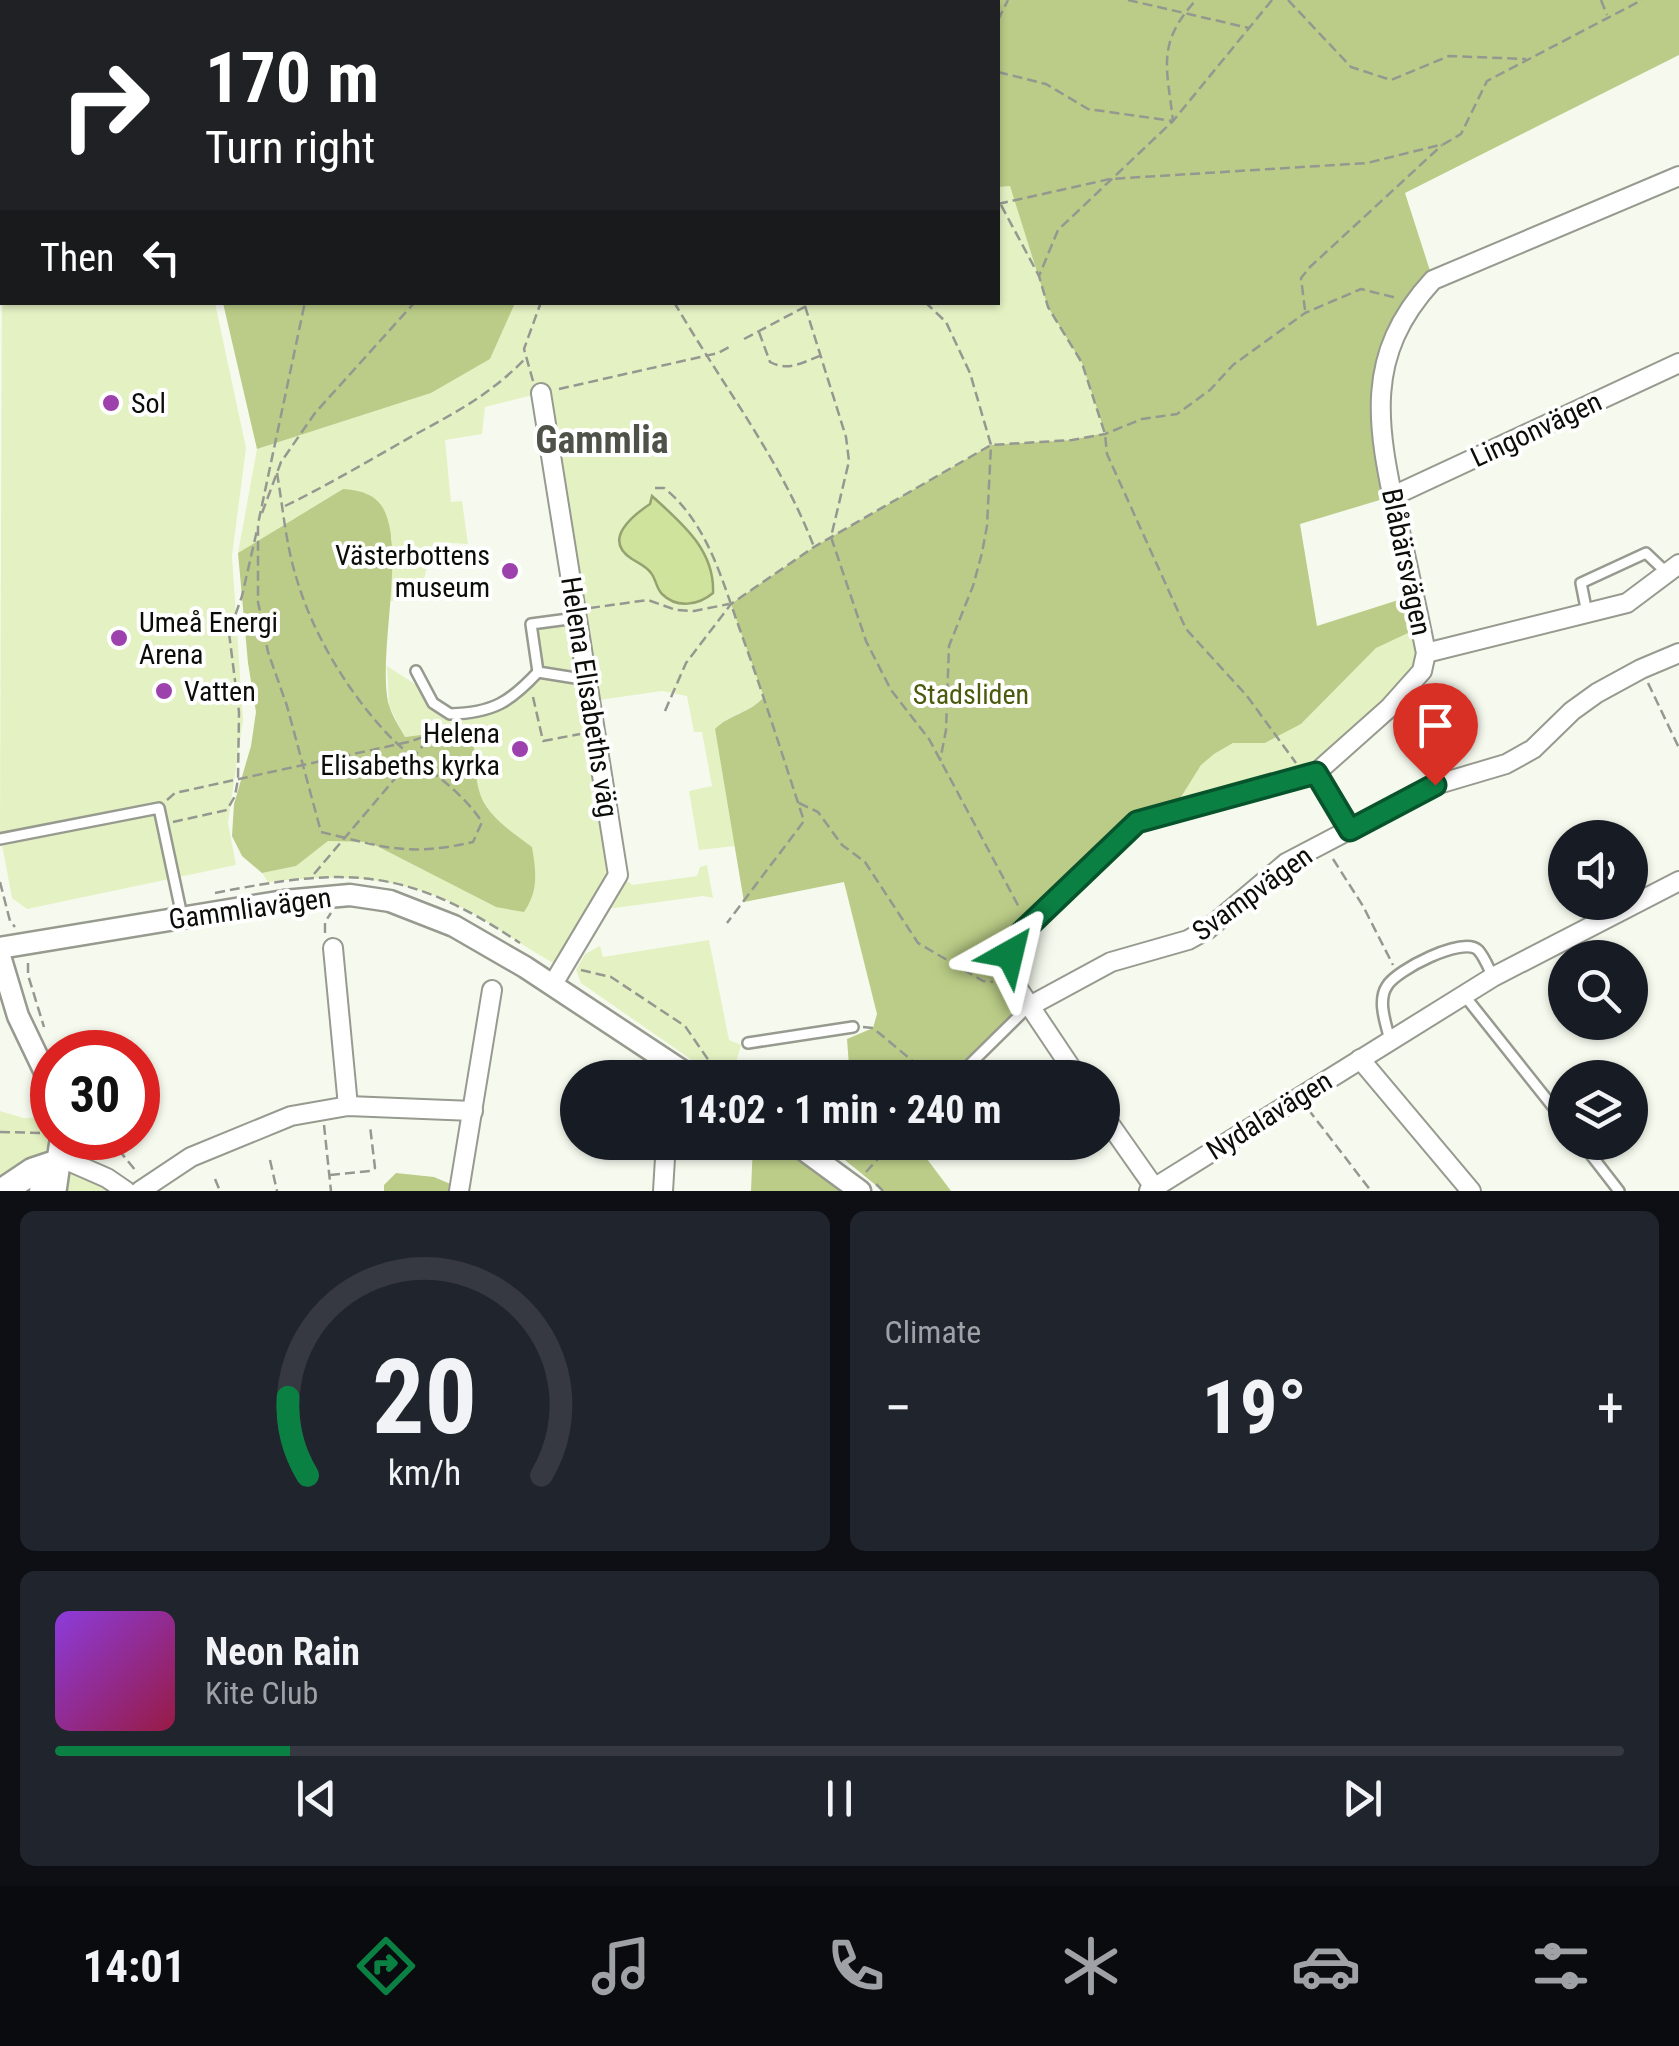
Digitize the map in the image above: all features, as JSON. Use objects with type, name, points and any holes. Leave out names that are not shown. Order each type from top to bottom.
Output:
[{"type":"main road","points":[[3,1191],[49,1160]]},
{"type":"main road","points":[[53,1191],[58,1160]]},
{"type":"street","name":"Blåbärsvägen","points":[[1014,983],[1010,954],[1028,926],[1137,822],[1310,775],[1388,708],[1422,670],[1426,653],[1382,452],[1380,392],[1394,336],[1412,303],[1434,280],[1679,176]]},
{"type":"street","name":"Lingonvägen","points":[[1392,496],[1679,363]]},
{"type":"street","name":"Helena Elisabeths väg","points":[[541,393],[578,614],[589,642],[588,680],[600,725],[618,874],[558,976]]},
{"type":"street","points":[[1426,653],[1627,603],[1673,568]]},
{"type":"street","name":"Svampvägen","points":[[1028,1008],[1111,962],[1188,940],[1208,929],[1286,862],[1435,785],[1506,764],[1533,749],[1597,693],[1641,668],[1679,653]]},
{"type":"street","points":[[1310,775],[1350,830]]},
{"type":"street","name":"Nydalavägen","points":[[1152,1189],[1493,978],[1679,881]]},
{"type":"street","name":"Gammliavägen","points":[[0,952],[30,942],[182,916],[329,896],[390,902],[454,926],[558,976],[668,1060]]},
{"type":"street","points":[[333,948],[348,1106]]},
{"type":"street","points":[[0,952],[18,1016],[30,1041]]},
{"type":"street","points":[[1014,983],[1065,1060]]},
{"type":"street","points":[[459,1191],[492,990]]},
{"type":"street","points":[[1360,1060],[1471,1191]]},
{"type":"street","points":[[144,1189],[217,1144],[291,1116],[348,1106],[473,1110]]},
{"type":"street","points":[[1120,1140],[1152,1189]]},
{"type":"street","points":[[40,1191],[56,1160]]},
{"type":"street","points":[[72,1160],[126,1191]]},
{"type":"street","points":[[663,1191],[665,1160]]},
{"type":"street","points":[[820,1160],[862,1182]]},
{"type":"lane","points":[[1587,613],[1582,583],[1646,553],[1673,568]]},
{"type":"lane","points":[[416,671],[434,703],[450,714],[493,709],[515,696],[538,672],[531,624],[578,614]]},
{"type":"lane","points":[[538,672],[588,680]]},
{"type":"lane","points":[[0,839],[160,808],[182,916]]},
{"type":"lane","points":[[1390,1040],[1382,1003],[1387,986],[1398,975],[1454,946],[1467,944],[1478,950],[1493,978]]},
{"type":"lane","points":[[1464,995],[1548,1101]]},
{"type":"lane","points":[[975,1060],[1028,1008]]},
{"type":"lane","points":[[748,1043],[853,1027]]},
{"type":"lane","points":[[1595,1160],[1620,1191]]},
{"type":"path","points":[[1128,0],[1250,28]]},
{"type":"path","points":[[1172,122],[1166,49],[1182,15],[1196,0]]},
{"type":"path","points":[[1039,276],[1058,230],[1172,122],[1272,0]]},
{"type":"path","points":[[1288,0],[1351,67],[1390,80],[1449,56],[1527,59]]},
{"type":"path","points":[[1601,0],[1607,16]]},
{"type":"path","points":[[1305,313],[1301,278],[1310,266],[1444,144],[1462,134],[1486,81],[1642,0]]},
{"type":"path","points":[[1000,72],[1046,84],[1088,109],[1172,122]]},
{"type":"path","points":[[1000,204],[1110,179],[1367,163],[1444,144]]},
{"type":"path","points":[[1000,206],[1039,276],[1048,307],[1082,363],[1105,434],[1107,454],[1186,629],[1247,696],[1310,775]]},
{"type":"path","points":[[665,711],[686,662],[731,604],[814,547],[991,445],[1072,440],[1105,434],[1142,419],[1177,414],[1210,390],[1234,364],[1305,313],[1361,289],[1412,303]]},
{"type":"path","points":[[162,824],[227,810],[235,796],[239,712],[229,633],[242,596],[305,305]]},
{"type":"path","points":[[277,473],[296,576],[312,624],[348,683],[382,728],[413,757],[444,778],[472,808],[482,822],[472,842],[440,850],[404,852],[321,832],[268,652],[258,602],[258,524],[277,473],[314,413],[412,305]]},
{"type":"path","points":[[541,305],[524,349],[533,384],[541,393],[705,356],[734,345]]},
{"type":"path","points":[[676,305],[742,410],[803,517],[814,547]]},
{"type":"path","points":[[928,305],[946,322],[970,372],[991,445],[982,553],[949,646],[946,730],[940,761]]},
{"type":"path","points":[[744,340],[806,306],[836,398],[849,462],[831,537],[878,668],[929,739],[1028,926]]},
{"type":"path","points":[[759,332],[770,362],[779,366],[790,367],[822,355]]},
{"type":"path","points":[[283,507],[452,416],[495,389],[526,358]]},
{"type":"path","points":[[656,488],[664,488],[677,498],[718,566],[804,821],[727,923]]},
{"type":"path","points":[[578,614],[648,600],[686,610],[731,604]]},
{"type":"path","points":[[1641,668],[1679,748]]},
{"type":"path","points":[[530,681],[543,740],[600,725]]},
{"type":"path","points":[[311,876],[450,714]]},
{"type":"path","points":[[160,808],[175,792],[433,734]]},
{"type":"path","points":[[798,803],[818,812],[842,845],[864,862],[918,943],[982,981],[1014,983]]},
{"type":"path","points":[[1323,842],[1363,906],[1398,975]]},
{"type":"path","points":[[212,894],[311,876],[381,880],[422,890],[468,911],[528,948]]},
{"type":"path","points":[[0,882],[16,928],[28,928],[32,956],[28,975],[45,1030]]},
{"type":"path","points":[[331,908],[325,932],[333,948]]},
{"type":"path","points":[[0,916],[8,914]]},
{"type":"path","points":[[558,976],[593,970],[646,999],[685,1026],[708,1060]]},
{"type":"path","points":[[853,1027],[874,1028],[912,1060]]},
{"type":"path","points":[[1299,1097],[1371,1191]]},
{"type":"path","points":[[330,1174],[374,1168],[368,1106]]},
{"type":"path","points":[[322,1109],[332,1191]]},
{"type":"path","points":[[0,1132],[30,1133]]},
{"type":"path","points":[[124,1160],[144,1189]]},
{"type":"path","points":[[270,1160],[277,1191]]},
{"type":"path","points":[[862,1182],[879,1160]]},
{"type":"path","points":[[215,1179],[220,1191]]},
{"type":"shaded area","points":[[1010,185],[1048,307],[1082,363],[1105,434],[991,445],[814,547],[731,604],[765,697],[715,729],[735,846],[699,850],[689,791],[712,786],[702,732],[694,732],[687,696],[662,691],[592,701],[614,883],[632,885],[697,876],[700,867],[707,865],[713,898],[703,896],[600,910],[563,968],[470,912],[397,884],[346,878],[268,882],[262,873],[296,866],[328,841],[369,842],[496,907],[532,847],[501,823],[482,799],[473,745],[466,729],[405,737],[389,706],[387,666],[424,690],[450,714],[493,709],[538,672],[531,624],[579,617],[541,393],[485,407],[482,434],[445,440],[451,502],[462,501],[468,544],[434,542],[420,593],[388,602],[392,538],[343,489],[238,553],[257,449],[431,393],[490,359],[514,305],[1000,305],[1000,187]]},
{"type":"shaded area","name":"Umeå Energi Arena","points":[[2,305],[215,305],[246,448],[232,556],[243,720],[228,823],[236,865],[27,909],[12,898],[0,834]]},
{"type":"shaded area","points":[[652,496],[702,550],[713,593],[701,600],[688,604],[668,599],[660,592],[653,575],[623,552],[623,529],[650,504]]},
{"type":"shaded area","points":[[1421,627],[1422,671],[1316,773],[1171,813],[1201,764],[1214,754],[1233,743],[1265,743],[1301,724],[1376,648]]},
{"type":"shaded area","points":[[709,940],[729,1040],[741,1045],[737,1060],[692,1060],[581,983],[576,970],[585,954],[600,946],[603,957]]},
{"type":"shaded area","points":[[0,1111],[30,1118],[30,1160],[65,1160],[126,1191],[0,1191]]},
{"type":"green space","name":"Stadsliden","points":[[1000,0],[1679,0],[1679,55],[1405,193],[1433,280],[1412,303],[1380,391],[1393,496],[1300,524],[1317,626],[1414,595],[1421,627],[1376,648],[1301,724],[1265,743],[1233,743],[1214,754],[1201,765],[1171,813],[1137,822],[1010,954],[1028,1007],[973,1060],[849,1060],[847,1039],[873,1028],[877,1014],[844,882],[744,902],[715,729],[764,697],[731,604],[814,547],[991,445],[1072,440],[1105,433],[1082,363],[1048,307],[1010,186],[1000,187]]},
{"type":"green space","points":[[224,305],[514,305],[490,359],[431,393],[257,449]]},
{"type":"green space","points":[[343,489],[376,499],[389,526],[392,574],[386,681],[391,711],[405,737],[466,729],[475,752],[482,799],[500,822],[532,847],[534,888],[524,912],[496,907],[369,842],[328,841],[296,866],[262,873],[242,856],[232,836],[234,804],[251,746],[256,712],[238,553]]},
{"type":"green space","points":[[752,1160],[817,1160],[860,1191],[751,1191]]},
{"type":"green space","points":[[845,1160],[928,1160],[951,1191],[883,1191]]},
{"type":"green space","points":[[396,1173],[434,1177],[460,1188],[384,1191],[384,1185]]},
{"type":"place","name":"Sol","points":[[111,403]]},
{"type":"place","name":"Västerbottens museum","points":[[510,571]]},
{"type":"place","name":"Umeå Energi Arena","points":[[119,638]]},
{"type":"place","name":"Vatten","points":[[164,691]]},
{"type":"place","name":"Helena Elisabeths kyrka","points":[[520,749]]},
{"type":"district","name":"Gammlia","points":[[602,440]]},
{"type":"route","points":[[1010,954],[1021,933],[1137,822],[1316,773],[1350,830],[1435,785]]}]
